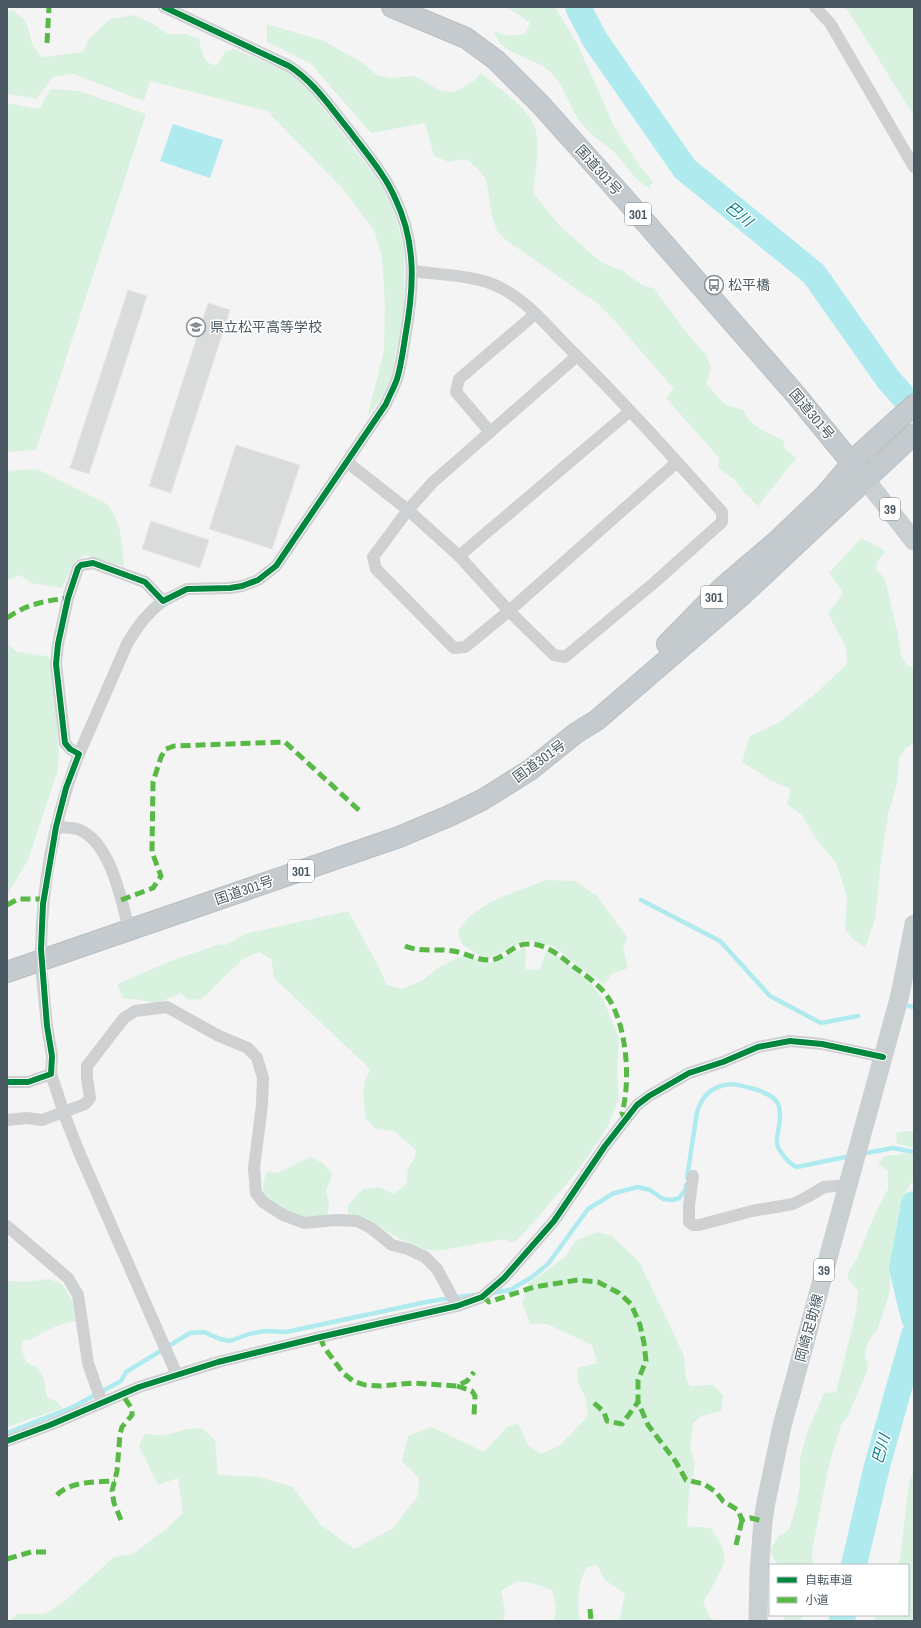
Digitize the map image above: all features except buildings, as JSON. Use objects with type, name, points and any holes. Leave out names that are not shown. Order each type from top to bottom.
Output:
[{"type":"highway","name":"国道301号","points":[[392,7],[466,38],[496,60],[541,105],[791,389],[857,457],[871,474]]},
{"type":"highway","name":"国道301号","points":[[576,733],[587,720],[652,659],[724,586],[778,540],[825,495],[841,478],[857,457],[914,405]]},
{"type":"highway","name":"国道301号","points":[[7,972],[399,837],[482,800],[530,770],[576,733],[597,720],[734,602],[914,434]]},
{"type":"main road","name":"39","points":[[871,474],[914,541]]},
{"type":"main road","name":"岡崎足助線","points":[[758,1621],[759,1573],[766,1502],[782,1426],[900,995],[914,924]]},
{"type":"street","points":[[41,949],[43,904],[56,827],[66,788],[79,754],[127,644],[136,627],[149,612],[163,601],[187,589],[230,588],[242,586],[258,580],[276,566],[386,404],[396,380],[410,308],[413,271],[405,224],[395,197],[381,172],[312,84],[303,75],[289,66],[164,7]]},
{"type":"street","points":[[815,7],[830,23],[914,167]]},
{"type":"street","points":[[346,462],[408,510],[459,556],[509,611],[554,656],[565,657],[655,582],[722,522],[722,512],[677,462],[578,356],[519,299],[502,288],[485,281],[413,271]]},
{"type":"street","points":[[490,432],[456,392],[459,379],[535,314]]},
{"type":"street","points":[[578,356],[433,482],[408,510],[373,557],[376,569],[454,648],[465,647],[509,611],[677,462]]},
{"type":"street","points":[[459,556],[630,411]]},
{"type":"street","points":[[79,754],[70,749],[65,743],[56,664],[58,644],[68,598],[78,568],[81,565],[93,564],[145,582],[163,601]]},
{"type":"street","points":[[56,827],[80,830],[95,842],[106,857],[129,929]]},
{"type":"street","points":[[42,975],[47,1026],[52,1056],[52,1074],[66,1119],[79,1152],[177,1375]]},
{"type":"street","points":[[7,1120],[27,1118],[42,1120],[85,1104],[90,1098],[86,1078],[87,1066],[124,1018],[135,1011],[167,1007],[218,1036],[248,1048],[257,1058],[263,1078],[262,1105],[254,1168],[256,1193],[263,1202],[283,1214],[304,1222],[335,1220],[357,1222],[371,1228],[392,1245],[408,1249],[425,1257],[436,1269],[457,1306]]},
{"type":"street","points":[[7,1441],[50,1425],[139,1387],[218,1362],[457,1306],[482,1297],[504,1278],[554,1221],[625,1119],[637,1105],[667,1084],[689,1073],[723,1062],[758,1047],[790,1041],[822,1044],[883,1057]]},
{"type":"street","points":[[7,1082],[28,1082],[52,1074]]},
{"type":"street","points":[[693,1176],[689,1206],[689,1222],[693,1225],[699,1225],[752,1211],[793,1204],[824,1187],[847,1185]]},
{"type":"street","points":[[7,1226],[68,1278],[78,1295],[88,1362],[102,1403]]},
{"type":"green space","points":[[505,7],[555,7],[579,47],[615,128],[640,166],[653,182],[649,188],[638,181],[618,156],[583,125],[575,114],[562,88],[549,71],[509,50],[497,39],[494,31],[508,36],[525,34],[530,23]]},
{"type":"green space","points":[[843,7],[914,7],[914,116],[849,12]]},
{"type":"green space","points":[[13,10],[25,21],[33,45],[44,57],[83,52],[88,40],[110,19],[135,15],[155,25],[168,34],[185,34],[199,39],[206,60],[213,65],[217,65],[226,51],[234,49],[287,71],[302,81],[376,177],[392,203],[404,250],[404,305],[392,375],[381,398],[367,418],[384,351],[385,304],[382,256],[374,230],[342,188],[267,111],[150,81],[144,101],[73,74],[53,77],[36,99],[7,94],[7,11]]},
{"type":"green space","points":[[267,24],[324,41],[361,62],[377,75],[390,78],[415,76],[439,90],[455,92],[474,81],[481,73],[518,104],[530,117],[536,132],[537,159],[533,193],[560,226],[595,257],[605,264],[623,271],[643,286],[654,288],[683,328],[706,355],[711,367],[706,384],[725,404],[743,410],[755,425],[765,432],[783,440],[785,449],[796,458],[758,506],[734,479],[718,468],[719,458],[666,398],[674,389],[614,320],[598,304],[506,240],[497,231],[492,216],[486,179],[478,169],[466,159],[449,162],[434,156],[425,123],[371,133],[311,64],[267,42]]},
{"type":"green space","points":[[51,89],[79,91],[146,114],[36,450],[7,452],[7,103],[39,109]]},
{"type":"green space","points":[[37,469],[107,504],[116,518],[122,542],[124,567],[85,555],[75,561],[62,588],[31,583],[20,575],[7,580],[7,471]]},
{"type":"green space","points":[[861,538],[885,552],[877,562],[876,569],[885,579],[897,630],[901,655],[908,666],[914,667],[914,743],[907,747],[899,758],[897,784],[888,814],[880,868],[875,920],[865,948],[854,940],[845,930],[847,897],[836,863],[816,839],[802,815],[787,804],[791,789],[772,781],[742,762],[750,736],[778,723],[813,696],[847,664],[846,647],[828,614],[843,593],[829,573]]},
{"type":"green space","points":[[7,643],[17,652],[47,656],[52,660],[59,753],[57,773],[28,860],[7,895]]},
{"type":"green space","points":[[546,880],[575,881],[596,895],[627,937],[623,948],[628,968],[612,974],[604,984],[579,967],[555,947],[527,940],[490,958],[477,954],[462,944],[458,931],[475,912],[497,899]]},
{"type":"green space","points":[[348,911],[379,967],[387,985],[402,989],[423,980],[437,968],[458,958],[466,956],[491,963],[526,947],[525,969],[540,970],[546,951],[552,952],[588,979],[603,999],[619,1038],[617,1070],[619,1098],[606,1130],[579,1169],[517,1240],[511,1243],[505,1239],[437,1251],[424,1249],[400,1239],[371,1222],[348,1213],[348,1205],[363,1189],[380,1187],[393,1194],[406,1185],[408,1168],[415,1157],[416,1150],[394,1131],[376,1129],[366,1119],[363,1094],[365,1081],[370,1069],[274,978],[271,959],[259,952],[243,959],[202,999],[189,1000],[180,993],[156,1004],[141,1000],[123,998],[117,984],[171,961],[220,944],[226,945],[245,934]]},
{"type":"green space","points":[[914,1131],[914,1148],[897,1144],[896,1133]]},
{"type":"green space","points":[[912,1153],[914,1155],[914,1180],[905,1192],[904,1216],[889,1272],[890,1291],[878,1328],[868,1342],[865,1353],[868,1369],[848,1416],[841,1425],[828,1469],[812,1552],[813,1564],[777,1564],[769,1551],[778,1537],[788,1531],[795,1511],[800,1486],[800,1458],[807,1433],[824,1393],[836,1392],[856,1312],[858,1291],[848,1279],[848,1273],[857,1258],[874,1216],[888,1189],[888,1171],[878,1163],[885,1156]]},
{"type":"green space","points":[[310,1157],[323,1163],[332,1174],[326,1191],[329,1205],[327,1216],[304,1217],[286,1211],[264,1196],[263,1184],[267,1171],[278,1173]]},
{"type":"green space","points":[[597,1232],[612,1236],[639,1262],[684,1356],[686,1379],[690,1386],[713,1385],[723,1395],[721,1411],[701,1416],[693,1423],[690,1448],[695,1465],[689,1492],[687,1526],[711,1528],[722,1547],[724,1556],[723,1564],[703,1602],[710,1618],[718,1621],[618,1621],[625,1594],[605,1580],[597,1565],[587,1567],[581,1580],[578,1600],[580,1621],[554,1621],[556,1608],[552,1590],[535,1584],[518,1581],[501,1591],[505,1610],[503,1621],[9,1621],[18,1614],[45,1614],[67,1599],[114,1557],[133,1554],[166,1529],[183,1513],[178,1478],[158,1485],[139,1446],[145,1433],[164,1435],[185,1429],[202,1428],[215,1440],[218,1475],[259,1477],[293,1487],[321,1525],[354,1549],[392,1529],[418,1496],[419,1478],[402,1461],[408,1436],[432,1427],[484,1452],[507,1427],[518,1423],[529,1446],[541,1454],[560,1445],[588,1416],[585,1397],[578,1382],[577,1368],[597,1363],[592,1345],[547,1324],[530,1324],[522,1303],[528,1284],[566,1256],[575,1241]]},
{"type":"green space","points":[[48,1279],[60,1283],[66,1290],[75,1312],[76,1321],[52,1328],[31,1340],[24,1340],[21,1347],[26,1362],[38,1368],[43,1376],[47,1397],[56,1401],[62,1408],[7,1427],[7,1281],[27,1282]]},
{"type":"green space","points":[[914,1469],[914,1621],[874,1621],[876,1616],[909,1616],[909,1564],[898,1564],[900,1560],[909,1483]]},
{"type":"green space","points":[[785,1616],[804,1616],[801,1621],[783,1621]]},
{"type":"water","points":[[173,124],[223,140],[210,178],[160,161]]},
{"type":"waterway","name":"巴川","points":[[578,7],[595,40],[685,169],[814,274],[888,379],[914,409]]},
{"type":"waterway","points":[[641,900],[720,941],[770,996],[821,1023],[858,1016]]},
{"type":"waterway","points":[[909,1006],[914,1007]]},
{"type":"waterway","points":[[687,1178],[697,1112],[708,1093],[716,1088],[729,1084],[754,1089],[770,1095],[775,1099],[780,1109],[777,1145],[786,1159],[795,1166],[797,1167],[850,1156]]},
{"type":"waterway","points":[[861,1154],[893,1148],[914,1152]]},
{"type":"waterway","points":[[492,1293],[510,1290],[532,1277],[548,1264],[588,1209],[614,1193],[638,1187],[650,1190],[663,1199],[673,1200],[679,1198],[685,1190],[686,1185]]},
{"type":"waterway","name":"巴川","points":[[914,1204],[902,1269],[914,1318]]},
{"type":"waterway","points":[[7,1433],[73,1407],[121,1381],[126,1372],[190,1333],[204,1332],[220,1339],[230,1341],[249,1334],[265,1331],[286,1332],[431,1301],[473,1295]]},
{"type":"waterway","name":"巴川","points":[[854,1564],[877,1466],[914,1335]]},
{"type":"waterway","name":"巴川","points":[[842,1621],[843,1616]]},
{"type":"marked path","points":[[47,43],[49,7]]},
{"type":"marked path","points":[[7,618],[29,606],[51,600],[68,598]]},
{"type":"marked path","points":[[121,900],[153,888],[161,876],[152,852],[153,782],[161,757],[166,749],[174,746],[285,742],[361,812]]},
{"type":"marked path","points":[[7,905],[18,899],[44,899]]},
{"type":"marked path","points":[[405,946],[423,950],[447,950],[491,960],[501,957],[518,946],[527,944],[539,945],[556,953],[590,978],[599,986],[614,1008],[623,1037],[626,1085],[622,1113],[625,1119]]},
{"type":"marked path","points":[[483,1296],[489,1302],[534,1287],[578,1280],[598,1282],[619,1293],[631,1304],[640,1325],[644,1343],[646,1361],[638,1380],[638,1402],[648,1425],[676,1462],[686,1480],[704,1484],[716,1492],[723,1501],[738,1510],[742,1520],[751,1518],[763,1521]]},
{"type":"marked path","points":[[320,1337],[324,1347],[343,1373],[353,1381],[365,1385],[381,1386],[413,1383],[457,1386],[467,1381],[474,1372]]},
{"type":"marked path","points":[[457,1386],[472,1391],[475,1396],[474,1415]]},
{"type":"marked path","points":[[121,1520],[114,1503],[112,1491],[117,1471],[120,1434],[122,1427],[132,1415],[132,1409],[122,1394]]},
{"type":"marked path","points":[[594,1403],[604,1412],[607,1421],[622,1424],[638,1402]]},
{"type":"marked path","points":[[57,1495],[62,1490],[84,1483],[115,1481]]},
{"type":"marked path","points":[[736,1545],[742,1520]]},
{"type":"marked path","points":[[7,1559],[31,1552],[46,1552]]},
{"type":"marked path","points":[[590,1609],[591,1621]]},
{"type":"cycle path","points":[[7,1082],[28,1082],[51,1074],[52,1056],[47,1026],[41,949],[43,904],[56,827],[66,788],[79,754],[70,749],[65,743],[56,664],[58,644],[68,598],[78,568],[81,565],[93,563],[145,582],[163,601],[187,589],[230,588],[242,586],[258,580],[276,566],[386,404],[396,382],[402,358],[408,320],[412,284],[412,266],[407,232],[402,215],[391,189],[374,163],[349,130],[314,87],[289,66],[164,7]]},
{"type":"cycle path","points":[[7,1441],[50,1425],[139,1387],[218,1362],[457,1306],[482,1297],[504,1278],[554,1221],[605,1146],[637,1105],[649,1096],[689,1073],[723,1062],[758,1047],[790,1041],[822,1044],[883,1057]]},
{"type":"place","name":"松平橋","points":[[714,285]]},
{"type":"place","name":"県立松平高等学校","points":[[196,327]]}]
